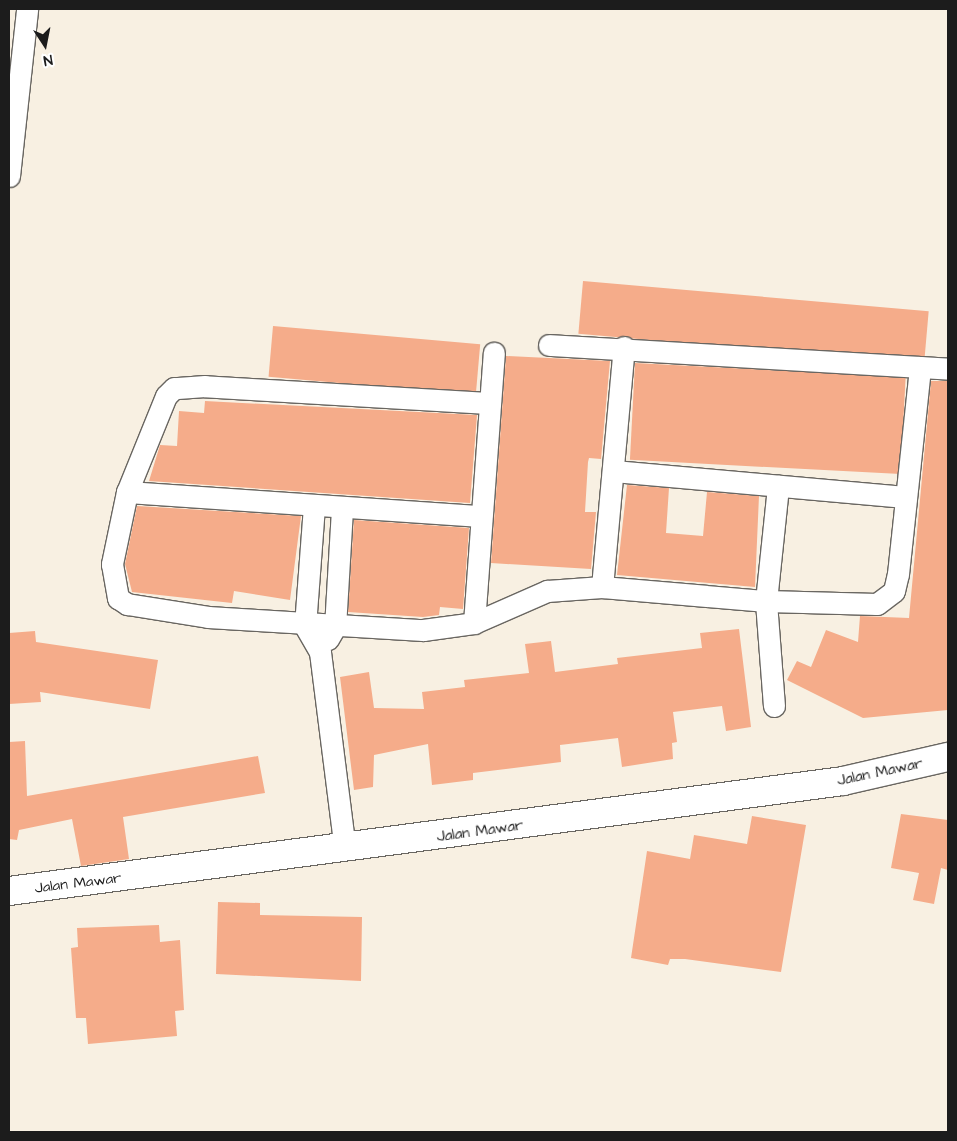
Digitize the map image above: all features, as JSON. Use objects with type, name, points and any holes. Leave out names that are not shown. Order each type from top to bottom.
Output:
[{"type":"street","points":[[10,165],[27,9]]},
{"type":"street","points":[[549,345],[624,347],[948,369]]},
{"type":"street","points":[[602,586],[624,347]]},
{"type":"street","points":[[474,623],[488,403],[494,353]]},
{"type":"street","points":[[488,403],[174,388],[166,396],[127,492],[112,564],[118,598],[127,604],[208,617],[305,626],[423,630],[474,623],[547,591],[602,586],[766,601],[877,604],[887,600],[898,574],[920,367]]},
{"type":"street","points":[[613,471],[906,497]]},
{"type":"street","points":[[774,706],[766,601],[778,486]]},
{"type":"street","points":[[127,492],[342,509],[480,516]]},
{"type":"street","points":[[314,506],[305,626],[320,652],[346,849]]},
{"type":"street","points":[[320,652],[336,627],[342,509]]},
{"type":"street","name":"Jalan Mawar","points":[[9,891],[346,849],[844,781],[948,757]]},
{"type":"building","points":[[583,281],[929,311],[924,364],[578,334]]},
{"type":"building","points":[[273,326],[480,344],[476,395],[269,377]]},
{"type":"building","points":[[506,356],[610,361],[601,459],[589,458],[588,462],[585,512],[596,512],[591,569],[491,563]]},
{"type":"building","points":[[635,363],[906,377],[901,474],[630,460]]},
{"type":"building","points":[[931,381],[948,381],[948,710],[863,718],[787,680],[797,661],[811,667],[826,630],[858,642],[860,616],[909,618]]},
{"type":"building","points":[[205,401],[477,415],[470,503],[149,481],[160,445],[177,446],[179,411],[204,413]]},
{"type":"building","points":[[627,485],[669,488],[666,533],[703,536],[707,492],[759,496],[755,587],[617,575]]},
{"type":"building","points":[[137,506],[301,516],[290,600],[234,591],[232,603],[132,592],[125,564]]},
{"type":"building","points":[[354,520],[469,528],[463,609],[440,607],[439,615],[423,617],[348,612]]},
{"type":"building","points":[[739,629],[751,727],[726,731],[722,706],[673,712],[677,742],[672,743],[673,759],[622,767],[618,738],[560,745],[561,762],[473,773],[473,780],[432,785],[428,744],[374,755],[373,787],[354,790],[340,677],[369,672],[374,708],[424,709],[422,692],[465,687],[464,680],[529,673],[525,644],[551,641],[555,672],[618,664],[617,658],[702,648],[700,633]]},
{"type":"building","points":[[35,631],[36,642],[158,660],[150,709],[40,692],[41,702],[9,704],[9,633]]},
{"type":"building","points":[[25,741],[27,796],[258,756],[265,793],[123,817],[129,859],[81,866],[72,819],[19,830],[17,840],[9,839],[9,742]]},
{"type":"building","points":[[901,814],[948,820],[948,870],[941,868],[934,904],[913,900],[919,873],[891,868]]},
{"type":"building","points":[[752,816],[806,825],[781,972],[685,959],[670,959],[668,965],[631,958],[647,851],[690,859],[694,835],[747,844]]},
{"type":"building","points":[[218,902],[260,903],[260,915],[362,917],[361,981],[216,974]]},
{"type":"building","points":[[159,925],[160,942],[180,940],[184,1010],[175,1011],[177,1036],[88,1044],[86,1018],[76,1018],[71,948],[78,947],[77,928]]}]
